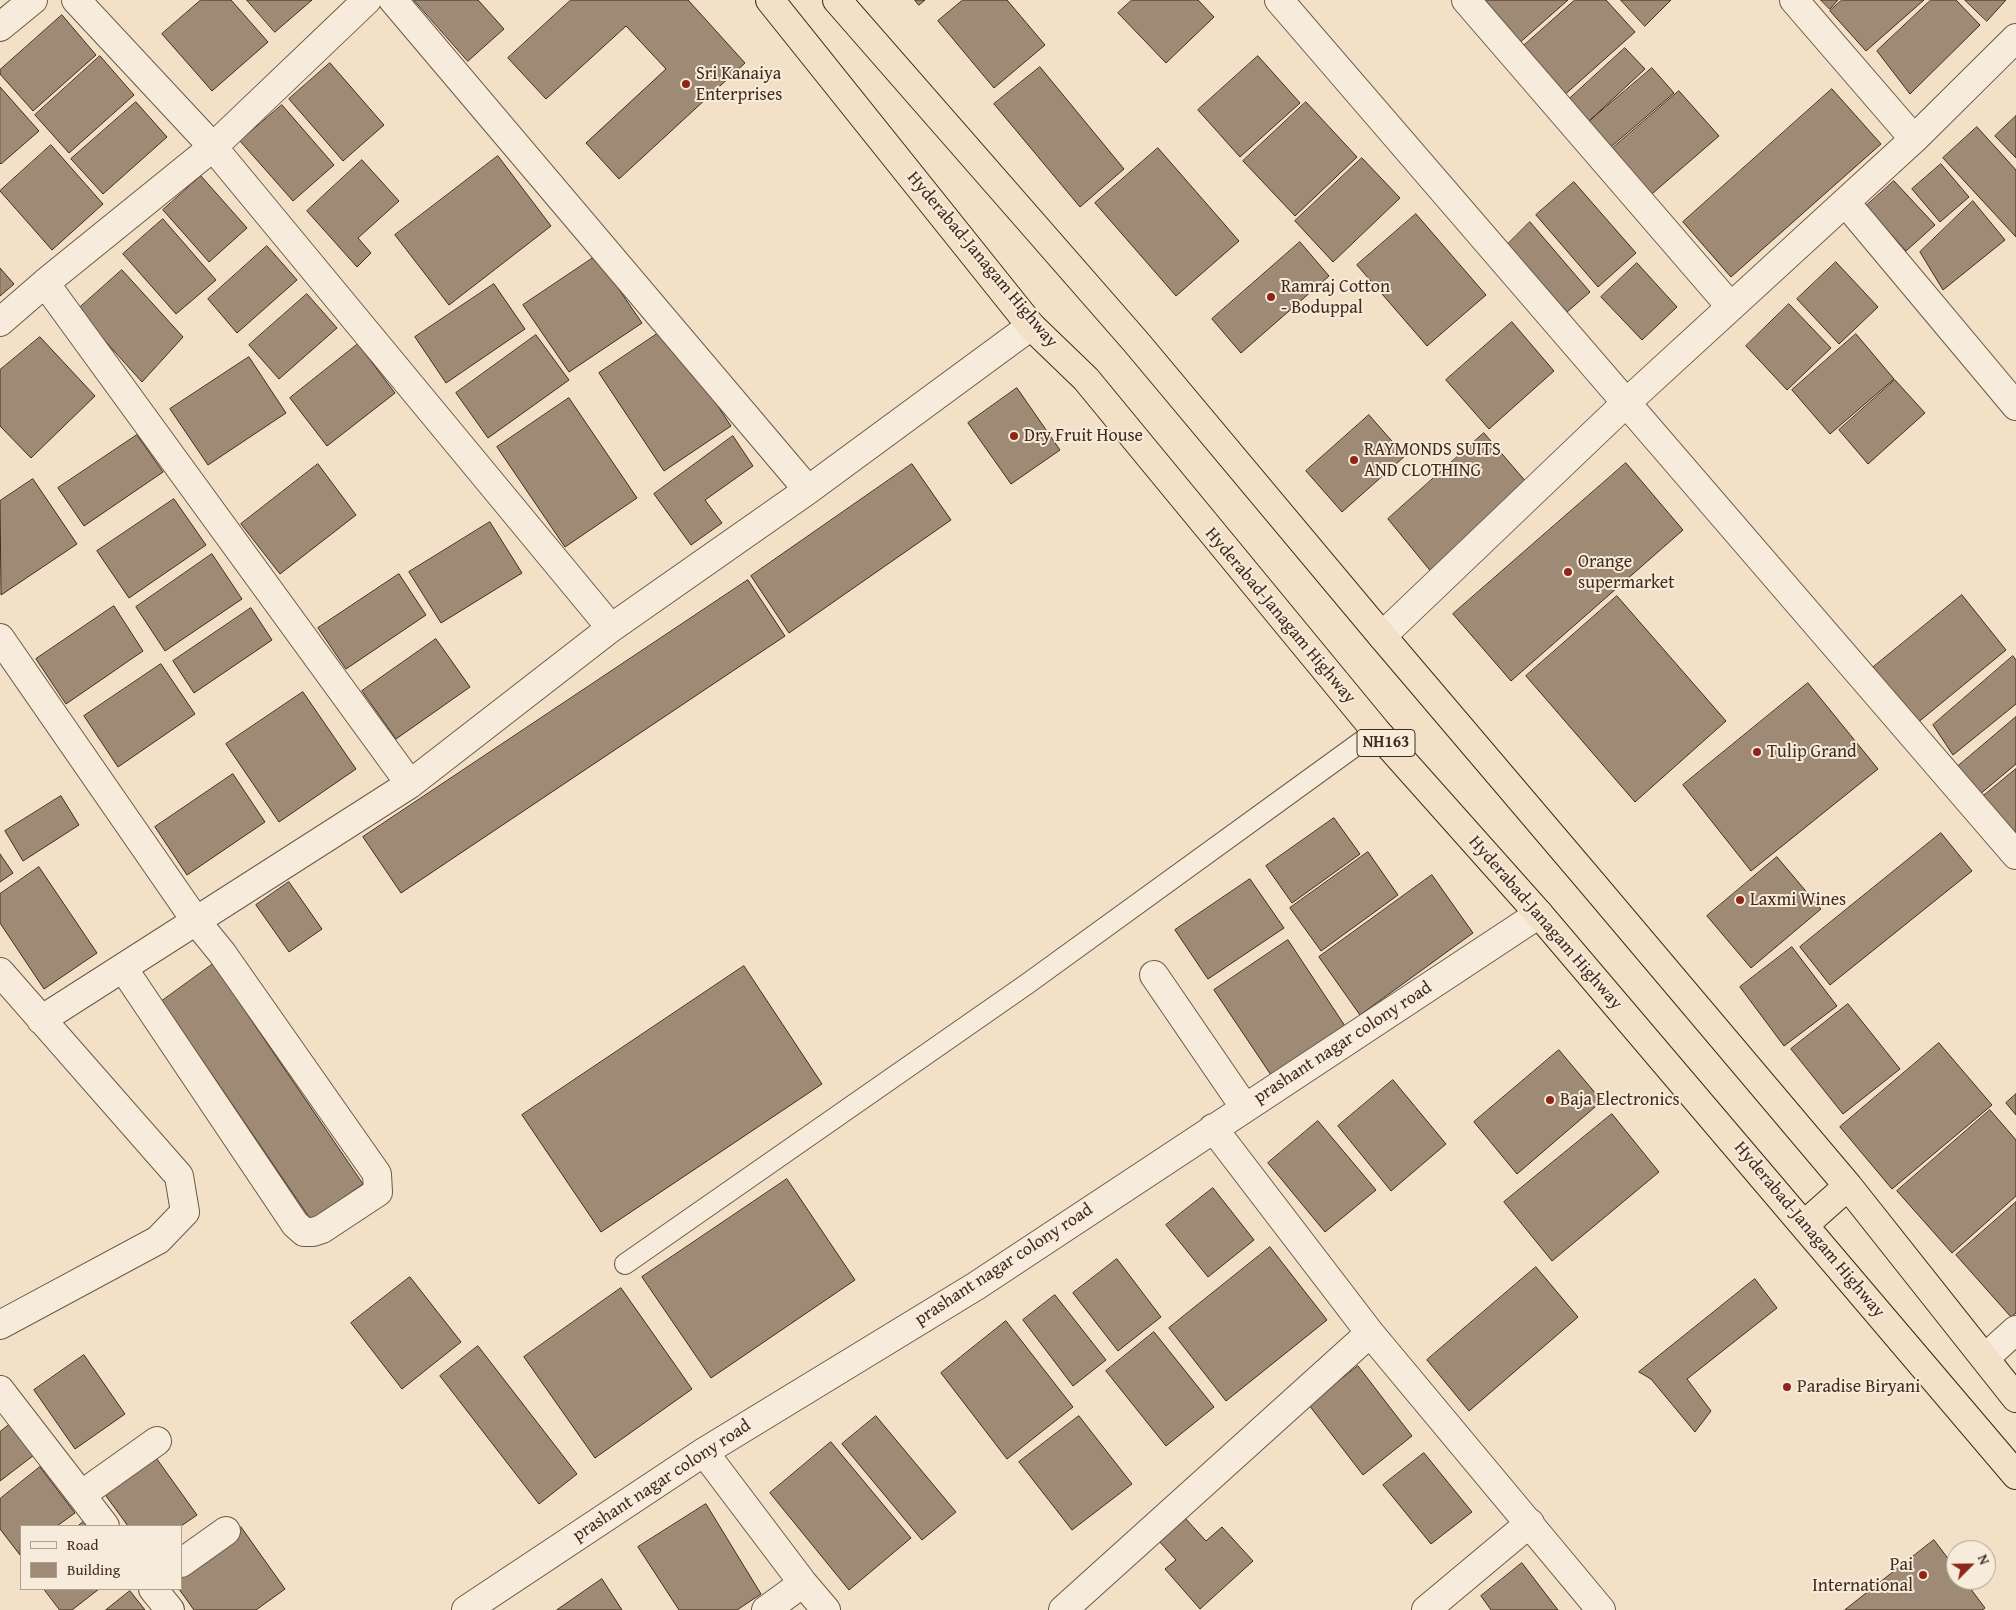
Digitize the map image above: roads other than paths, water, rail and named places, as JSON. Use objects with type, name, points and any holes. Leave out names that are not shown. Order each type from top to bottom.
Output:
[{"type":"highway","name":"Hyderabad-Janagam Highway","points":[[770,0],[1031,326],[1086,379],[1376,731],[1539,914],[2016,1475]]},
{"type":"highway","points":[[838,0],[1136,342],[1382,636],[1848,1186],[2016,1398]]},
{"type":"highway","points":[[1804,1225],[1848,1186]]},
{"type":"street","points":[[0,27],[33,0]]},
{"type":"street","points":[[76,0],[213,147],[611,628]]},
{"type":"street","points":[[0,322],[45,282],[213,147],[367,0]]},
{"type":"street","points":[[393,0],[808,490]]},
{"type":"street","points":[[1279,0],[2016,855]]},
{"type":"street","points":[[1466,0],[1731,307]]},
{"type":"street","points":[[1794,0],[1914,139]]},
{"type":"street","points":[[1382,636],[1626,403],[1914,139],[2016,38]]},
{"type":"street","points":[[1846,203],[2016,406]]},
{"type":"street","points":[[45,282],[410,784]]},
{"type":"street","points":[[41,1020],[410,784],[611,628],[808,490],[1031,326]]},
{"type":"street","points":[[0,638],[196,921],[222,953],[377,1174],[378,1192],[322,1228],[312,1232],[304,1232],[296,1224],[123,968]]},
{"type":"street","name":"prashant nagar colony road","points":[[466,1610],[704,1452],[976,1286],[1539,914]]},
{"type":"street","points":[[0,972],[179,1176],[185,1212],[158,1240],[0,1325]]},
{"type":"street","points":[[1154,975],[1245,1108]]},
{"type":"street","points":[[1213,1128],[1370,1333],[1601,1610]]},
{"type":"street","points":[[1985,1358],[2016,1330]]},
{"type":"street","points":[[1063,1610],[1370,1333]]},
{"type":"street","points":[[0,1390],[104,1525]]},
{"type":"street","points":[[81,1495],[157,1441]]},
{"type":"street","points":[[704,1452],[803,1583],[826,1610]]},
{"type":"street","points":[[1426,1610],[1530,1523]]},
{"type":"street","points":[[182,1562],[226,1531]]},
{"type":"street","points":[[766,1610],[803,1583]]},
{"type":"street","points":[[154,1590],[170,1610]]},
{"type":"lane","points":[[625,1264],[1027,984],[1376,731]]},
{"type":"place","name":"Sri Kanaiya Enterprises","points":[[686,84]]},
{"type":"place","name":"Ramraj Cotton - Boduppal","points":[[1271,297]]},
{"type":"place","name":"Dry Fruit House","points":[[1014,436]]},
{"type":"place","name":"RAYMONDS SUITS AND CLOTHING","points":[[1354,460]]},
{"type":"place","name":"Orange supermarket","points":[[1568,572]]},
{"type":"place","name":"Tulip Grand","points":[[1757,752]]},
{"type":"place","name":"Laxmi Wines","points":[[1740,900]]},
{"type":"place","name":"Baja Electronics","points":[[1550,1100]]},
{"type":"place","name":"Paradise Biryani","points":[[1787,1387]]},
{"type":"place","name":"Pai International","points":[[1923,1575]]}]
